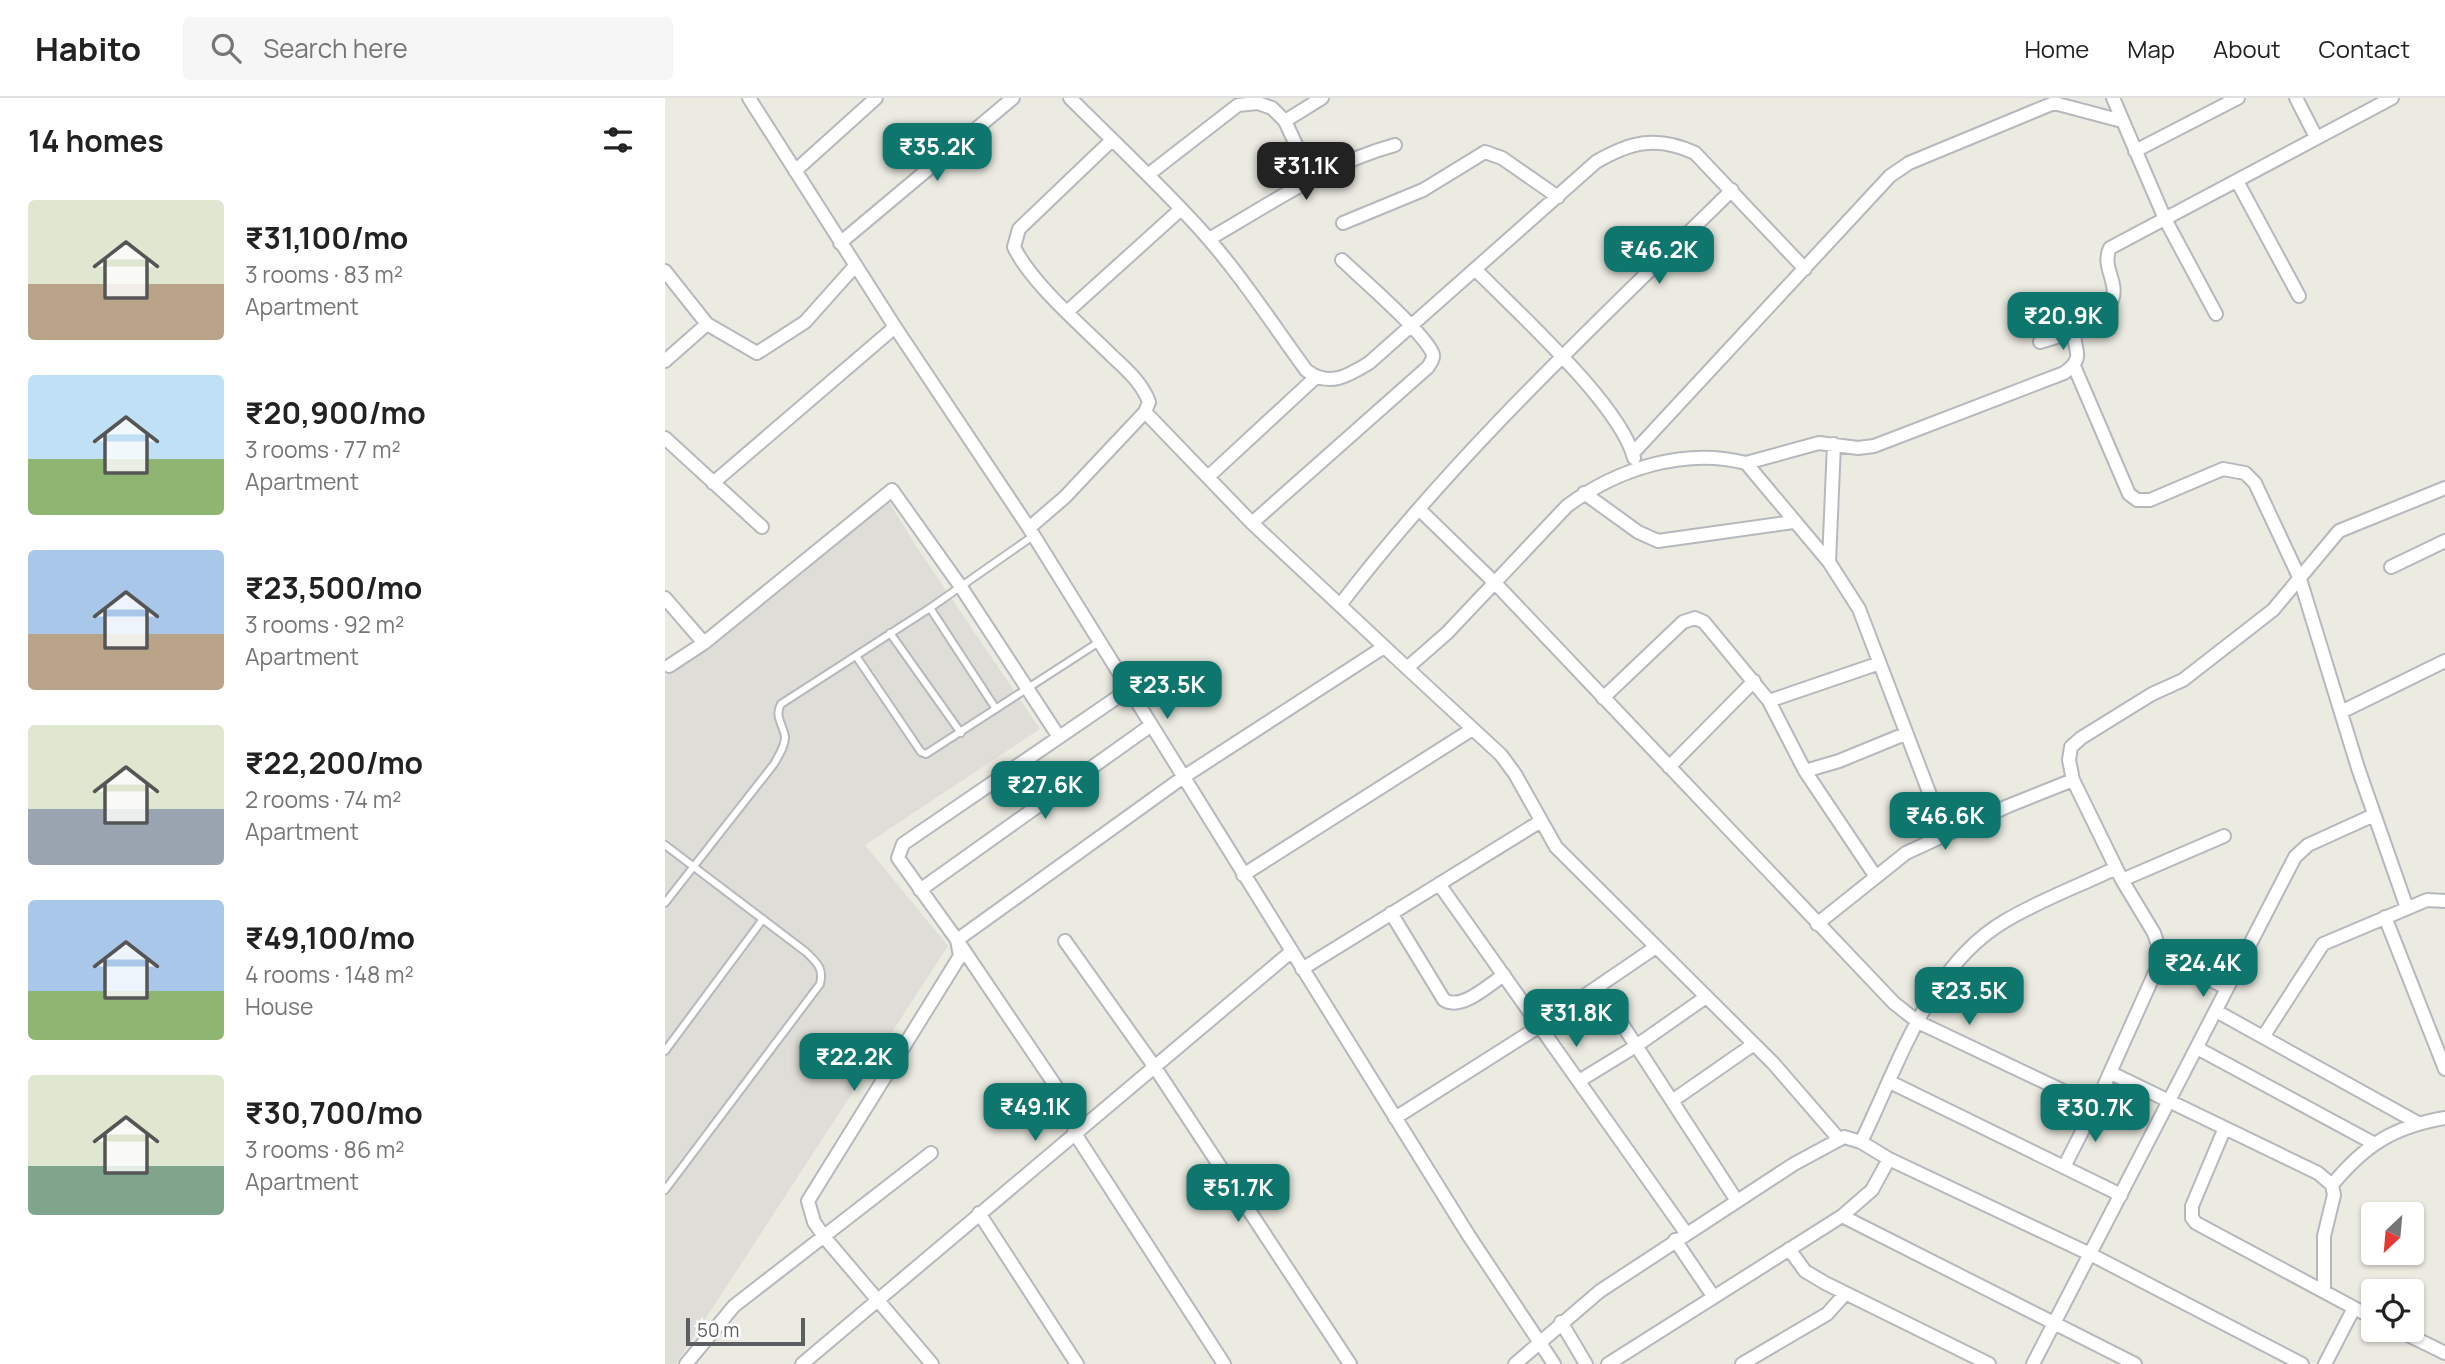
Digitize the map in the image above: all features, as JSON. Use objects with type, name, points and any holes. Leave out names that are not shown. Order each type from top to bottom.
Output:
[{"type":"street","points":[[749,98],[840,243],[1031,532],[1395,1118],[1554,1364]]},
{"type":"street","points":[[795,172],[876,98]]},
{"type":"street","points":[[840,243],[1013,98]]},
{"type":"street","points":[[1070,98],[1149,174],[1209,239],[1243,280],[1306,370],[1315,377],[1327,380],[1347,377],[1411,328],[1597,162],[1633,144],[1682,147],[1695,153],[1805,270]]},
{"type":"street","points":[[1285,121],[1322,98]]},
{"type":"street","points":[[2113,98],[2165,219],[2216,313]]},
{"type":"street","points":[[2135,151],[2238,98]]},
{"type":"street","points":[[2296,98],[2316,137]]},
{"type":"street","points":[[2040,342],[2076,331],[2088,316],[2112,300],[2115,293],[2106,262],[2111,248],[2392,98]]},
{"type":"street","points":[[1149,174],[1236,101],[1258,103],[1272,108],[1285,121],[1312,179]]},
{"type":"street","points":[[1633,453],[1805,270],[1889,176],[1909,163],[2054,103],[2122,121]]},
{"type":"street","points":[[1031,532],[1145,412],[1149,402],[1137,380],[1020,260],[1014,247],[1019,229],[1112,140]]},
{"type":"street","points":[[1209,239],[1312,179],[1366,153],[1395,145]]},
{"type":"street","points":[[1343,223],[1423,190],[1485,152],[1502,158],[1557,197]]},
{"type":"street","points":[[2237,181],[2299,296]]},
{"type":"street","points":[[1340,605],[1375,558],[1562,358],[1732,190]]},
{"type":"street","points":[[1068,311],[1181,209]]},
{"type":"street","points":[[1252,523],[1428,367],[1433,359],[1432,352],[1411,328],[1342,260]]},
{"type":"street","points":[[665,271],[707,324],[757,353],[805,322],[855,266]]},
{"type":"street","points":[[1476,270],[1562,358],[1623,430],[1637,468]]},
{"type":"street","points":[[665,361],[707,324]]},
{"type":"street","points":[[713,483],[895,327]]},
{"type":"street","points":[[1746,463],[1819,443],[1858,448],[1874,446],[2064,373],[2074,366],[2079,358],[2076,331]]},
{"type":"street","points":[[2074,366],[2129,494],[2137,500],[2150,500],[2223,469],[2234,468],[2245,473],[2255,483],[2300,579],[2374,815],[2407,908]]},
{"type":"street","points":[[1209,477],[1315,377]]},
{"type":"street","points":[[1145,412],[1252,523],[1471,730],[1501,755],[1556,846],[1754,1044],[1838,1138],[1861,1142],[1889,1159],[2090,1254],[2302,1364]]},
{"type":"street","points":[[665,438],[762,527]]},
{"type":"street","points":[[1829,562],[1834,444]]},
{"type":"street","points":[[1407,668],[1495,583],[1567,506],[1584,493],[1649,463],[1726,458],[1746,463],[1757,472],[1793,522],[1829,562],[1859,609],[1877,664],[1945,834]]},
{"type":"street","points":[[2064,1167],[2111,1073],[2162,957],[2154,933],[2119,874],[2073,780],[2069,760],[2071,747],[2081,738],[2206,664],[2273,610],[2339,531],[2445,488]]},
{"type":"street","points":[[670,666],[704,643],[892,490],[961,587],[1059,737]]},
{"type":"street","points":[[1584,493],[1638,532],[1658,541],[1793,522]]},
{"type":"street","points":[[1420,510],[1495,583],[1894,1003],[1917,1022],[2095,1105]]},
{"type":"street","points":[[2391,567],[2445,541]]},
{"type":"street","points":[[665,598],[704,643]]},
{"type":"street","points":[[1603,698],[1683,622],[1695,618],[1713,630],[1769,701],[1805,771],[1876,877]]},
{"type":"street","points":[[957,940],[1182,778],[1384,648]]},
{"type":"street","points":[[2341,712],[2445,661]]},
{"type":"street","points":[[1769,701],[1877,664]]},
{"type":"street","points":[[1669,767],[1754,681]]},
{"type":"street","points":[[1128,690],[903,844],[898,858],[957,940],[1224,1364]]},
{"type":"street","points":[[920,890],[1150,726]]},
{"type":"street","points":[[1243,875],[1471,730]]},
{"type":"street","points":[[1805,771],[1839,761],[1905,734]]},
{"type":"street","points":[[1817,924],[1906,853],[2073,780]]},
{"type":"street","points":[[2033,1364],[2295,857],[2308,845],[2374,815]]},
{"type":"street","points":[[1302,969],[1541,821]]},
{"type":"street","points":[[1861,1142],[1917,1022],[1950,970],[2003,922],[2119,874],[2224,836]]},
{"type":"street","points":[[1439,884],[1579,1081],[1681,1237],[1713,1296]]},
{"type":"street","points":[[2263,1037],[2323,944],[2427,900],[2445,901]]},
{"type":"street","points":[[1391,913],[1444,1000],[1451,1004],[1460,1003],[1504,975]]},
{"type":"street","points":[[2385,917],[2445,1069]]},
{"type":"street","points":[[911,1364],[928,1359],[825,1238],[814,1222],[808,1201],[960,956],[957,940]]},
{"type":"street","points":[[1065,941],[1154,1066],[1350,1364]]},
{"type":"street","points":[[1395,1118],[1540,1027],[1655,947]]},
{"type":"street","points":[[802,1364],[1292,951]]},
{"type":"street","points":[[2162,957],[2227,988]]},
{"type":"street","points":[[1598,987],[1737,1200]]},
{"type":"street","points":[[1579,1081],[1636,1046],[1706,997]]},
{"type":"street","points":[[2215,1011],[2418,1123]]},
{"type":"street","points":[[1672,1101],[1754,1044]]},
{"type":"street","points":[[2197,1048],[2373,1143]]},
{"type":"street","points":[[2111,1073],[2224,1130],[2318,1173],[2332,1185],[2334,1195],[2324,1236],[2324,1291]]},
{"type":"street","points":[[1890,1082],[2121,1195]]},
{"type":"street","points":[[2332,1185],[2373,1143],[2418,1123],[2445,1118]]},
{"type":"street","points":[[2224,1130],[2192,1206],[2192,1218],[2203,1229],[2361,1312]]},
{"type":"street","points":[[1515,1364],[1539,1340],[1600,1291],[1737,1200],[1838,1138]]},
{"type":"street","points":[[686,1364],[734,1306],[825,1238],[931,1153]]},
{"type":"street","points":[[1608,1364],[1842,1216],[1872,1190],[1889,1159]]},
{"type":"street","points":[[979,1213],[1077,1364]]},
{"type":"street","points":[[1842,1216],[2053,1325],[2135,1364]]},
{"type":"street","points":[[1789,1249],[1805,1271],[1845,1294],[1989,1364]]},
{"type":"street","points":[[1742,1364],[1827,1314],[1845,1294]]},
{"type":"street","points":[[2325,1364],[2354,1308]]},
{"type":"street","points":[[1561,1322],[1586,1364]]},
{"type":"street","points":[[2423,1342],[2445,1353]]},
{"type":"street","points":[[1955,1364],[1961,1350]]},
{"type":"lane","points":[[665,903],[774,764],[785,737],[778,718],[781,704],[961,587],[1031,532]]},
{"type":"lane","points":[[930,608],[996,709]]},
{"type":"lane","points":[[890,633],[961,733]]},
{"type":"lane","points":[[856,656],[921,752],[930,753],[1099,642]]},
{"type":"lane","points":[[665,845],[763,919],[820,966],[823,973],[820,984],[668,1179],[665,1190]]},
{"type":"lane","points":[[665,1051],[763,919]]},
{"type":"shaded area","points":[[888,500],[916,546],[1040,729],[865,845],[948,946],[676,1364],[665,1364],[665,676]]}]
